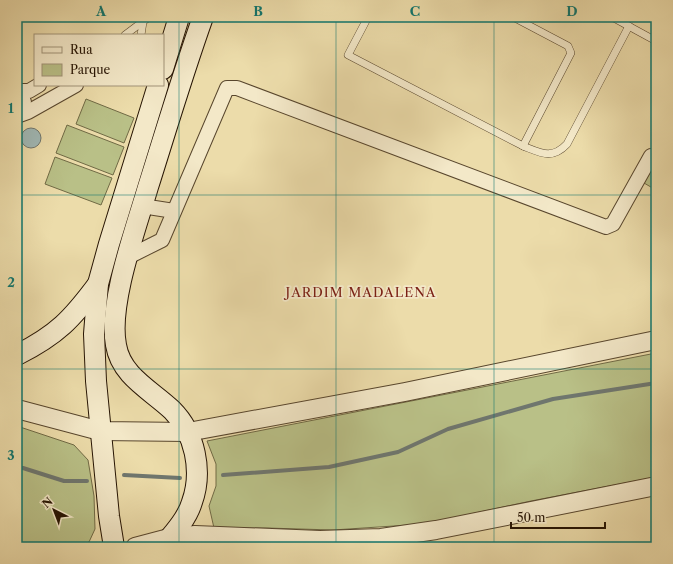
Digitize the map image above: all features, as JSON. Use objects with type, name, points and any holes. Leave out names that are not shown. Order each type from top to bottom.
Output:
[{"type":"main road","points":[[164,66],[179,17]]},
{"type":"main road","points":[[165,543],[180,525],[192,503],[197,481],[197,460],[188,432],[171,409],[136,381],[125,367],[116,347],[114,329],[119,293],[142,206],[203,17]]},
{"type":"main road","points":[[114,547],[109,516],[100,431],[94,334],[98,284],[158,86]]},
{"type":"main road","points":[[17,355],[45,340],[64,325],[78,311],[98,284]]},
{"type":"street","points":[[17,91],[29,91],[37,86]]},
{"type":"street","points":[[17,116],[28,112],[74,86]]},
{"type":"street","points":[[128,257],[162,240],[227,88],[237,88],[606,227],[613,224],[651,156]]},
{"type":"street","points":[[17,91],[24,102],[22,111],[17,116]]},
{"type":"street","points":[[142,206],[174,211]]},
{"type":"street","points":[[17,409],[100,431],[188,432],[412,391],[656,340]]},
{"type":"street","points":[[135,547],[165,543],[195,535],[320,540],[381,538],[436,530],[656,486]]},
{"type":"lane","points":[[368,17],[348,55],[523,146],[543,154],[553,154],[561,151],[567,144],[629,26]]},
{"type":"lane","points":[[513,17],[568,46],[571,52],[523,146]]},
{"type":"lane","points":[[612,17],[656,41]]},
{"type":"lane","points":[[126,34],[146,20]]},
{"type":"lane","points":[[141,34],[146,20]]},
{"type":"green space","points":[[86,99],[134,118],[124,143],[76,124]]},
{"type":"green space","points":[[67,125],[124,147],[113,175],[56,153]]},
{"type":"green space","points":[[55,157],[112,178],[101,205],[45,184]]},
{"type":"green space","points":[[656,162],[656,190],[644,183]]},
{"type":"green space","points":[[656,353],[656,477],[531,501],[424,524],[333,530],[214,528],[209,506],[216,486],[216,464],[207,441]]},
{"type":"green space","points":[[17,426],[74,445],[88,460],[94,496],[95,529],[89,542],[76,546],[17,547]]},
{"type":"water","points":[[31,128],[38,131],[41,138],[38,145],[31,148],[24,145],[21,138],[24,131]]},
{"type":"waterway","points":[[223,475],[329,467],[398,452],[448,429],[553,399],[656,383]]},
{"type":"waterway","points":[[17,468],[23,468],[64,481],[87,481]]},
{"type":"waterway","points":[[124,475],[180,478]]},
{"type":"district","name":"JARDIM MADALENA","points":[[361,292]]}]
